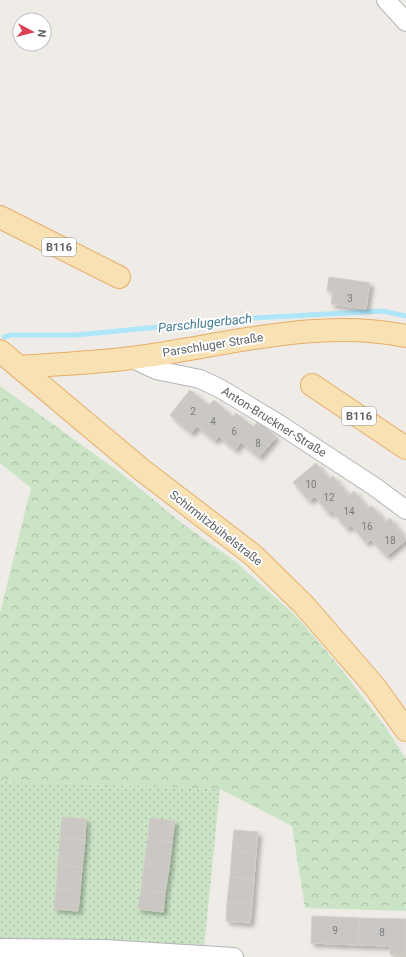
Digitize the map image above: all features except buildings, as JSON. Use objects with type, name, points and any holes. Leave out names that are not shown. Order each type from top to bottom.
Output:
[{"type":"main road","name":"B116","points":[[0,217],[119,276]]},
{"type":"main road","name":"Parschluger Straße","points":[[19,367],[131,358],[274,335],[331,330],[389,333],[406,336]]},
{"type":"main road","name":"Schirmitzbühelstraße","points":[[0,351],[142,470],[253,555],[304,605],[375,687],[406,730]]},
{"type":"main road","name":"B116","points":[[312,385],[406,448]]},
{"type":"street","points":[[386,0],[406,22]]},
{"type":"street","name":"Anton-Bruckner-Straße","points":[[131,358],[156,370],[200,379],[221,389],[286,428],[375,487],[406,510]]},
{"type":"street","points":[[0,948],[26,952],[104,949],[234,957]]},
{"type":"green space","points":[[0,386],[122,474],[183,524],[236,562],[297,617],[339,666],[387,729],[406,759],[406,911],[305,908],[292,826],[220,789],[0,781],[0,613],[31,488],[0,463]]},
{"type":"green space","points":[[0,781],[220,789],[204,949],[0,940]]},
{"type":"waterway","name":"Parschlugerbach","points":[[4,337],[12,335],[76,335],[253,318],[383,311],[406,316]]}]
